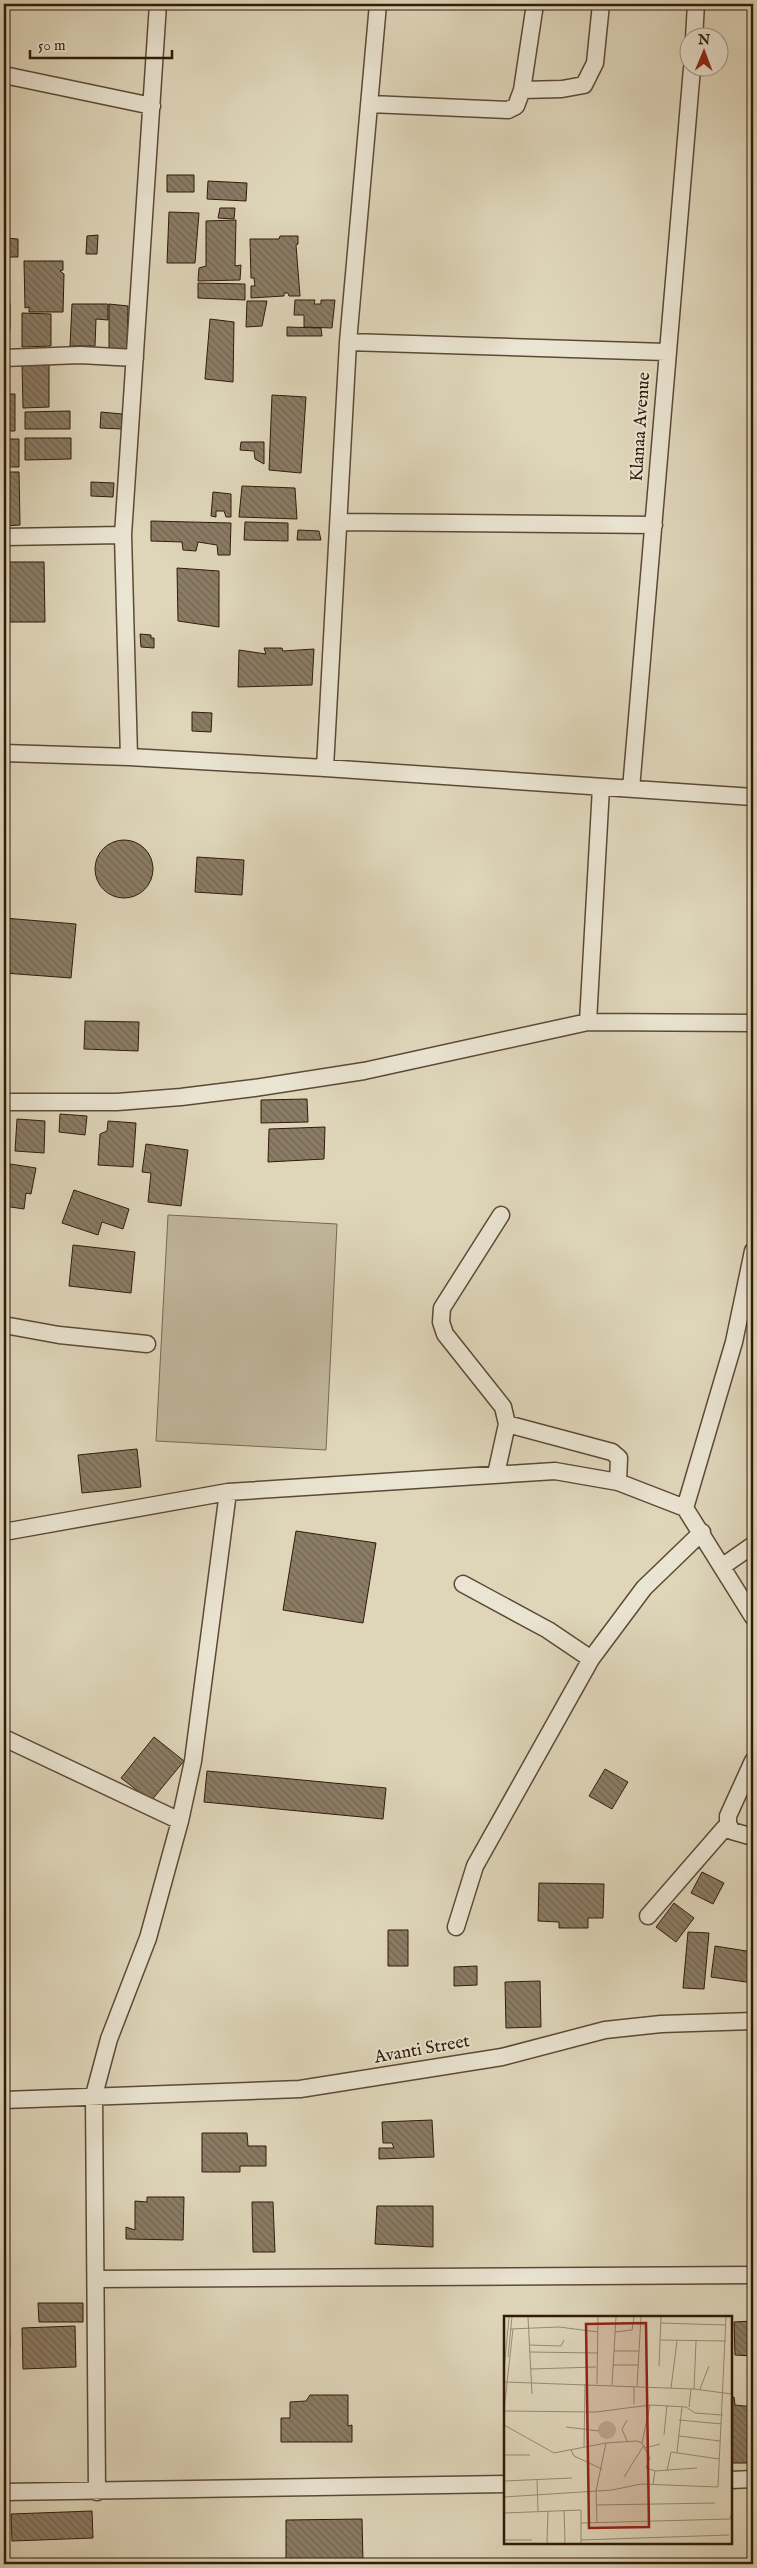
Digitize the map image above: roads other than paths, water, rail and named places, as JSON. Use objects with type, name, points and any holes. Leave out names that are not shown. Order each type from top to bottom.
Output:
[{"type":"street","points":[[128,757],[123,535],[158,4]]},
{"type":"street","points":[[325,768],[340,522],[348,342],[378,4]]},
{"type":"street","points":[[370,104],[508,110],[516,106],[522,90],[535,4]]},
{"type":"street","points":[[522,90],[562,89],[584,85],[595,63],[601,4]]},
{"type":"street","points":[[695,28],[696,4]]},
{"type":"street","points":[[4,75],[152,106]]},
{"type":"street","name":"Klanaa Avenue","points":[[631,789],[654,525],[666,352],[691,78]]},
{"type":"street","points":[[348,342],[666,352]]},
{"type":"street","points":[[4,358],[80,356],[136,358]]},
{"type":"street","points":[[340,522],[654,525]]},
{"type":"street","points":[[4,537],[123,535]]},
{"type":"street","points":[[4,754],[128,757],[325,768],[753,797]]},
{"type":"street","points":[[588,1022],[600,787]]},
{"type":"street","points":[[4,1102],[117,1102],[181,1097],[254,1088],[364,1071],[588,1022],[753,1023]]},
{"type":"street","points":[[496,1474],[507,1424],[503,1407],[445,1334],[441,1322],[442,1308],[501,1215]]},
{"type":"street","points":[[685,1508],[734,1342],[753,1251]]},
{"type":"street","points":[[4,1325],[59,1335],[147,1344]]},
{"type":"street","points":[[507,1424],[612,1452],[619,1458],[618,1482]]},
{"type":"street","points":[[4,1532],[228,1492],[496,1474],[555,1472],[618,1482],[685,1508],[702,1532],[753,1617]]},
{"type":"street","points":[[97,2492],[97,2278],[94,2095],[109,2039],[148,1938],[180,1821],[193,1761],[228,1492]]},
{"type":"street","points":[[456,1927],[475,1866],[591,1659],[644,1588],[702,1532]]},
{"type":"street","points":[[723,1566],[753,1545]]},
{"type":"street","points":[[463,1584],[542,1626],[591,1659]]},
{"type":"street","points":[[4,1738],[180,1821]]},
{"type":"street","points":[[753,1761],[728,1816],[728,1824],[732,1831],[753,1837]]},
{"type":"street","points":[[648,1916],[728,1824]]},
{"type":"street","name":"Avanti Street","points":[[4,2100],[94,2095],[300,2089],[502,2057],[606,2030],[661,2024],[753,2022]]},
{"type":"street","points":[[97,2278],[753,2275]]},
{"type":"street","points":[[732,2480],[753,2479]]},
{"type":"street","points":[[4,2492],[504,2484]]}]
